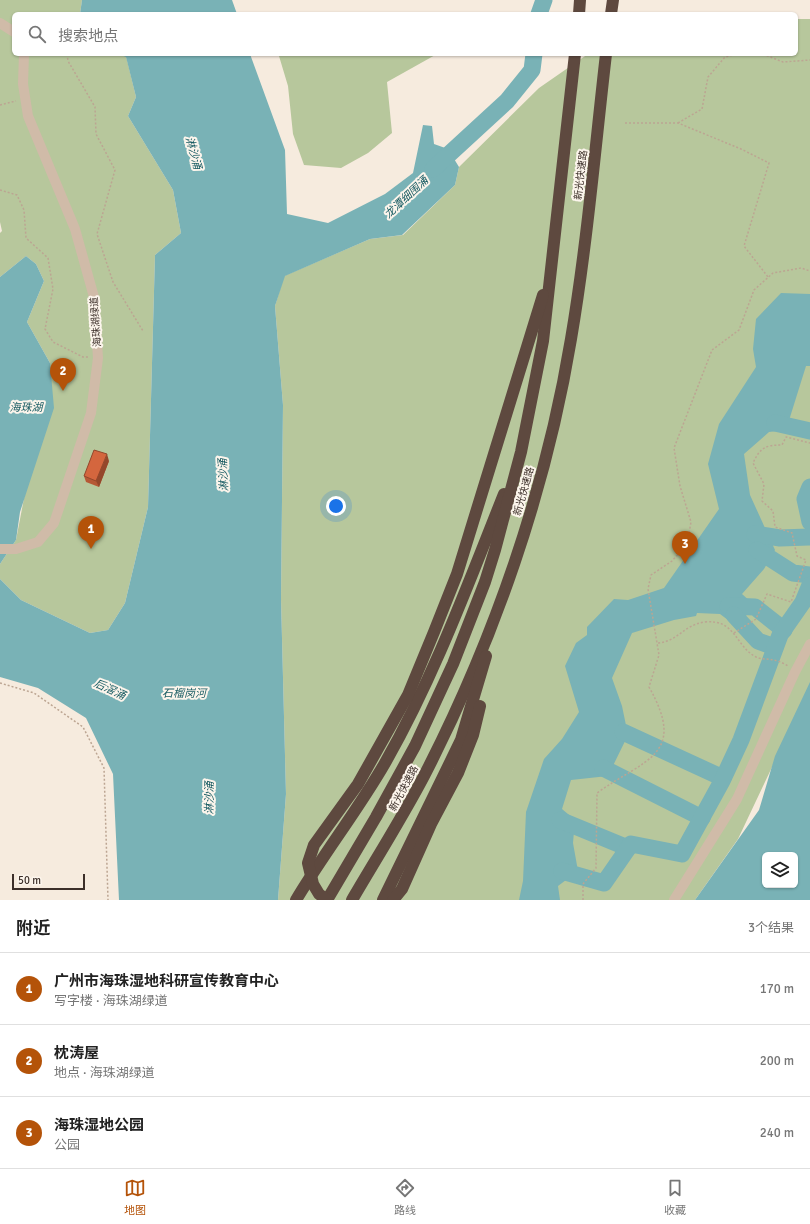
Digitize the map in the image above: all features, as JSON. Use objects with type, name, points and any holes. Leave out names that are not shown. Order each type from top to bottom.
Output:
[{"type":"highway","points":[[579,12],[580,0]]},
{"type":"highway","points":[[611,12],[613,0]]},
{"type":"highway","name":"新光快速路","points":[[327,900],[358,850],[415,746],[453,664],[485,582],[521,452],[543,341],[575,56]]},
{"type":"highway","name":"新光快速路","points":[[352,900],[423,777],[468,682],[502,597],[538,486],[571,340],[606,56]]},
{"type":"highway","points":[[327,900],[319,894],[313,884],[308,863],[314,845],[358,784],[408,695],[434,632],[457,574],[552,265]]},
{"type":"highway","points":[[296,900],[386,762],[422,691],[448,632],[521,452]]},
{"type":"highway","points":[[383,900],[461,740],[475,698],[502,597]]},
{"type":"highway","points":[[393,900],[402,889],[431,824],[466,755],[479,711],[502,597]]},
{"type":"street","points":[[0,23],[12,31]]},
{"type":"street","name":"海珠湖绿道","points":[[0,550],[16,549],[38,542],[54,523],[91,414],[98,358],[94,297],[75,229],[28,116],[23,84],[24,56]]},
{"type":"street","points":[[674,900],[737,798],[796,670],[810,644]]},
{"type":"path","points":[[67,56],[68,61],[95,107],[96,134],[115,170],[97,234],[113,282],[143,331]]},
{"type":"path","points":[[678,123],[702,109],[708,77],[725,57],[729,56]]},
{"type":"path","points":[[768,56],[783,62],[810,60]]},
{"type":"path","points":[[0,105],[25,100]]},
{"type":"path","points":[[625,123],[678,123],[741,149],[769,163],[744,246],[768,277]]},
{"type":"path","points":[[0,190],[17,195],[24,210],[26,238],[48,258],[53,289],[45,329],[53,342],[83,357],[98,358]]},
{"type":"path","points":[[583,900],[583,884],[596,868],[598,839],[596,829],[597,793],[616,779],[628,774],[658,752],[665,729],[659,706],[649,687],[659,655],[648,589],[651,575],[672,561],[687,544],[691,522],[680,486],[674,448],[712,350],[739,330],[754,290],[773,273],[801,268],[810,271]]},
{"type":"path","points":[[734,633],[741,630],[756,619],[767,594],[791,602],[806,560],[797,556],[792,533],[775,526],[773,511],[762,501],[764,484],[753,464],[758,453],[769,445],[782,445],[786,437],[810,443]]},
{"type":"path","points":[[658,643],[673,640],[690,626],[704,622],[717,623],[734,633],[748,651],[757,658],[777,660],[796,670]]},
{"type":"path","points":[[0,683],[34,692],[83,727],[104,768],[108,900]]},
{"type":"green space","points":[[0,0],[82,0],[80,12],[12,12],[12,56],[126,56],[136,97],[128,116],[173,190],[181,233],[155,255],[148,507],[125,603],[108,630],[90,633],[21,600],[0,579],[0,564],[16,540],[50,363],[27,322],[44,281],[36,264],[26,256],[0,277],[0,233],[2,231],[0,222]]},
{"type":"green space","points":[[798,19],[810,19],[810,687],[738,839],[695,900],[278,900],[286,794],[281,599],[283,405],[275,306],[284,276],[370,239],[403,235],[455,185],[459,167],[539,88],[585,56],[798,56]]},
{"type":"green space","points":[[279,56],[433,56],[387,82],[392,133],[368,153],[341,168],[304,165],[293,134],[288,86]]},
{"type":"water","points":[[82,0],[232,0],[236,12],[80,12]]},
{"type":"water","name":"石榴岗河","points":[[124,56],[251,56],[285,150],[287,214],[328,223],[385,194],[413,173],[423,125],[432,126],[434,144],[448,149],[459,167],[455,185],[402,235],[370,239],[285,276],[275,306],[283,405],[281,599],[286,794],[278,900],[119,900],[113,774],[86,718],[38,688],[0,677],[0,579],[21,600],[90,633],[108,630],[125,603],[148,507],[155,255],[181,233],[173,190],[128,116],[136,97],[126,57]]},
{"type":"water","name":"海珠湖","points":[[26,256],[36,264],[44,281],[27,322],[50,363],[54,408],[20,512],[16,540],[0,564],[0,277]]},
{"type":"water","points":[[781,293],[810,294],[810,366],[806,366],[786,430],[769,432],[744,454],[750,495],[775,550],[764,569],[742,594],[752,603],[740,629],[720,614],[697,613],[696,616],[674,620],[632,633],[612,678],[622,706],[628,735],[608,776],[571,780],[562,809],[575,820],[573,843],[578,871],[558,886],[560,900],[519,900],[523,881],[526,812],[544,759],[562,739],[579,712],[565,666],[576,643],[587,635],[587,627],[614,599],[628,600],[664,588],[719,509],[708,464],[719,424],[756,367],[753,349],[756,319]]},
{"type":"water","points":[[810,682],[810,900],[695,900],[759,810],[775,756]]},
{"type":"building","points":[[94,450],[107,454],[96,481],[84,476]]},
{"type":"waterway","name":"龙潭细围涌","points":[[540,12],[544,0]]},
{"type":"waterway","name":"龙潭细围涌","points":[[433,169],[507,101],[532,70],[534,56]]},
{"type":"waterway","points":[[775,423],[810,431]]},
{"type":"waterway","points":[[810,487],[805,499],[810,522]]},
{"type":"waterway","points":[[755,534],[780,538],[809,537]]},
{"type":"waterway","points":[[757,550],[793,573],[810,575]]},
{"type":"waterway","points":[[562,871],[604,883],[631,844],[682,854],[722,781],[741,740],[780,635],[803,602],[810,585]]},
{"type":"waterway","points":[[728,606],[755,607],[784,630]]},
{"type":"waterway","points":[[734,615],[758,641],[775,647]]},
{"type":"waterway","points":[[623,732],[723,778]]},
{"type":"waterway","points":[[603,768],[702,818]]},
{"type":"waterway","points":[[560,820],[628,848]]},
{"type":"place","name":"枕涛屋","points":[[63,391]]},
{"type":"place","name":"广州市海珠湿地科研宣传教育中心","points":[[91,549]]},
{"type":"place","name":"海珠湿地公园","points":[[685,564]]},
{"type":"water label","name":"淋沙涌","points":[[194,153]]},
{"type":"water label","name":"淋沙涌","points":[[223,475]]},
{"type":"water label","name":"后滘涌","points":[[110,689]]},
{"type":"water label","name":"淋沙涌","points":[[209,798]]}]
